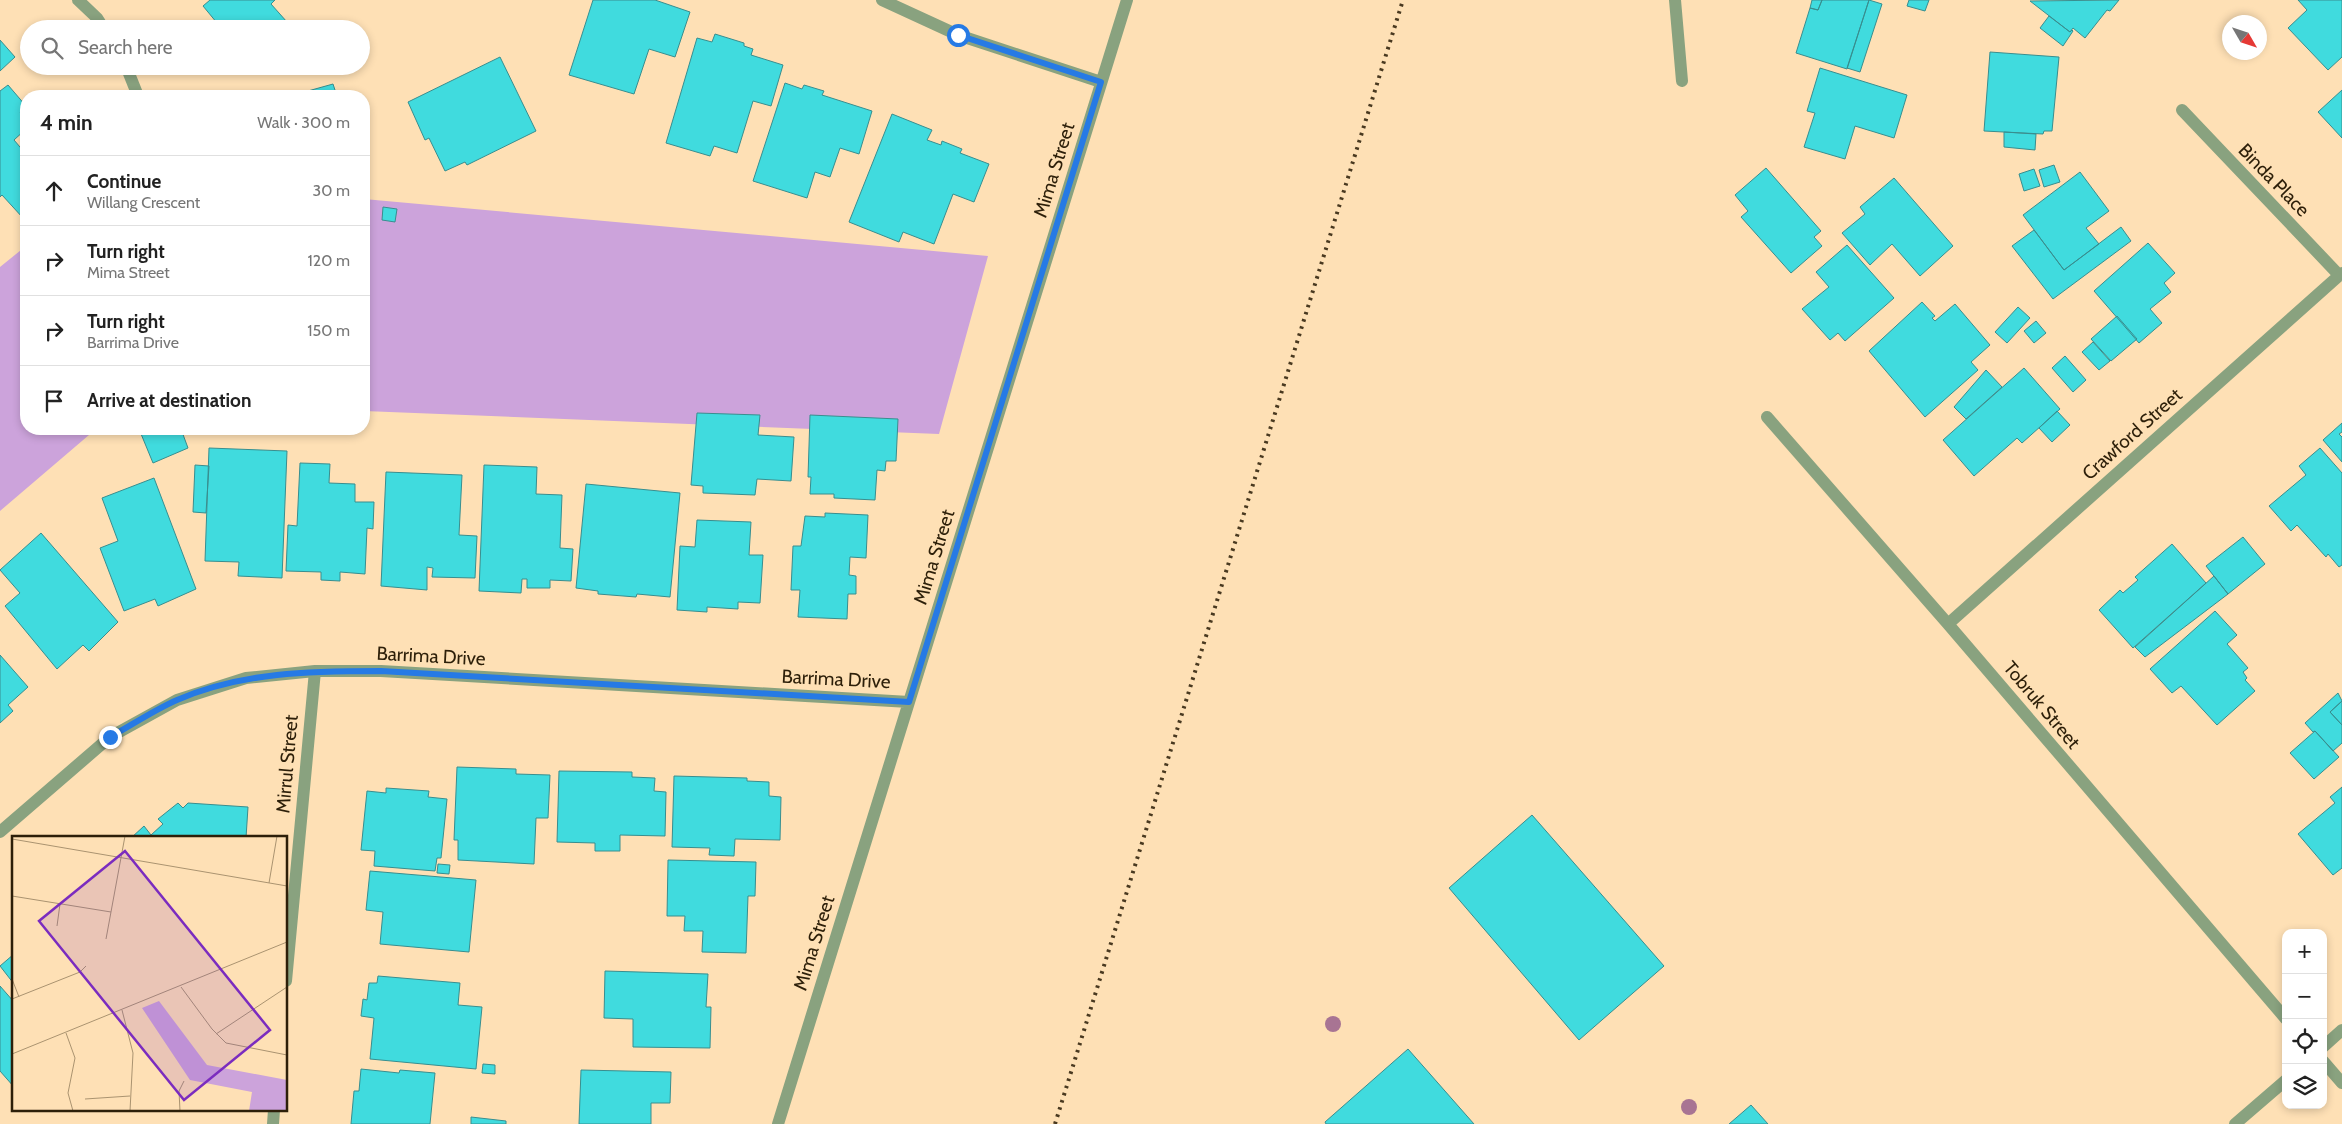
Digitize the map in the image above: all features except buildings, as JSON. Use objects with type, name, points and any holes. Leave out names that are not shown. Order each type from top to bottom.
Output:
[{"type":"street","points":[[78,0],[98,20]]},
{"type":"street","points":[[882,0],[958,35],[1101,82]]},
{"type":"street","name":"Mima Street","points":[[778,1124],[1126,0]]},
{"type":"street","points":[[1675,0],[1682,82]]},
{"type":"street","points":[[130,75],[136,90]]},
{"type":"street","name":"Binda Place","points":[[2182,110],[2341,274]]},
{"type":"street","name":"Crawford Street","points":[[1948,624],[2341,274]]},
{"type":"street","name":"Tobruk Street","points":[[1767,416],[2282,1014]]},
{"type":"street","name":"Barrima Drive","points":[[0,832],[110,737],[177,700],[246,678],[315,671],[381,671],[909,702]]},
{"type":"street","name":"Mirrul Street","points":[[288,960],[315,671]]},
{"type":"street","points":[[2327,1043],[2342,1030]]},
{"type":"street","points":[[2325,1064],[2342,1083]]},
{"type":"street","points":[[2235,1124],[2282,1083]]},
{"type":"shaded area","points":[[370,200],[988,256],[939,434],[370,411]]},
{"type":"shaded area","points":[[20,251],[20,435],[89,435],[0,511],[0,267]]},
{"type":"railway","points":[[1055,1124],[1403,0]]},
{"type":"route","points":[[110,737],[177,700],[246,678],[315,671],[381,671],[909,702],[1101,82],[958,35]]}]
